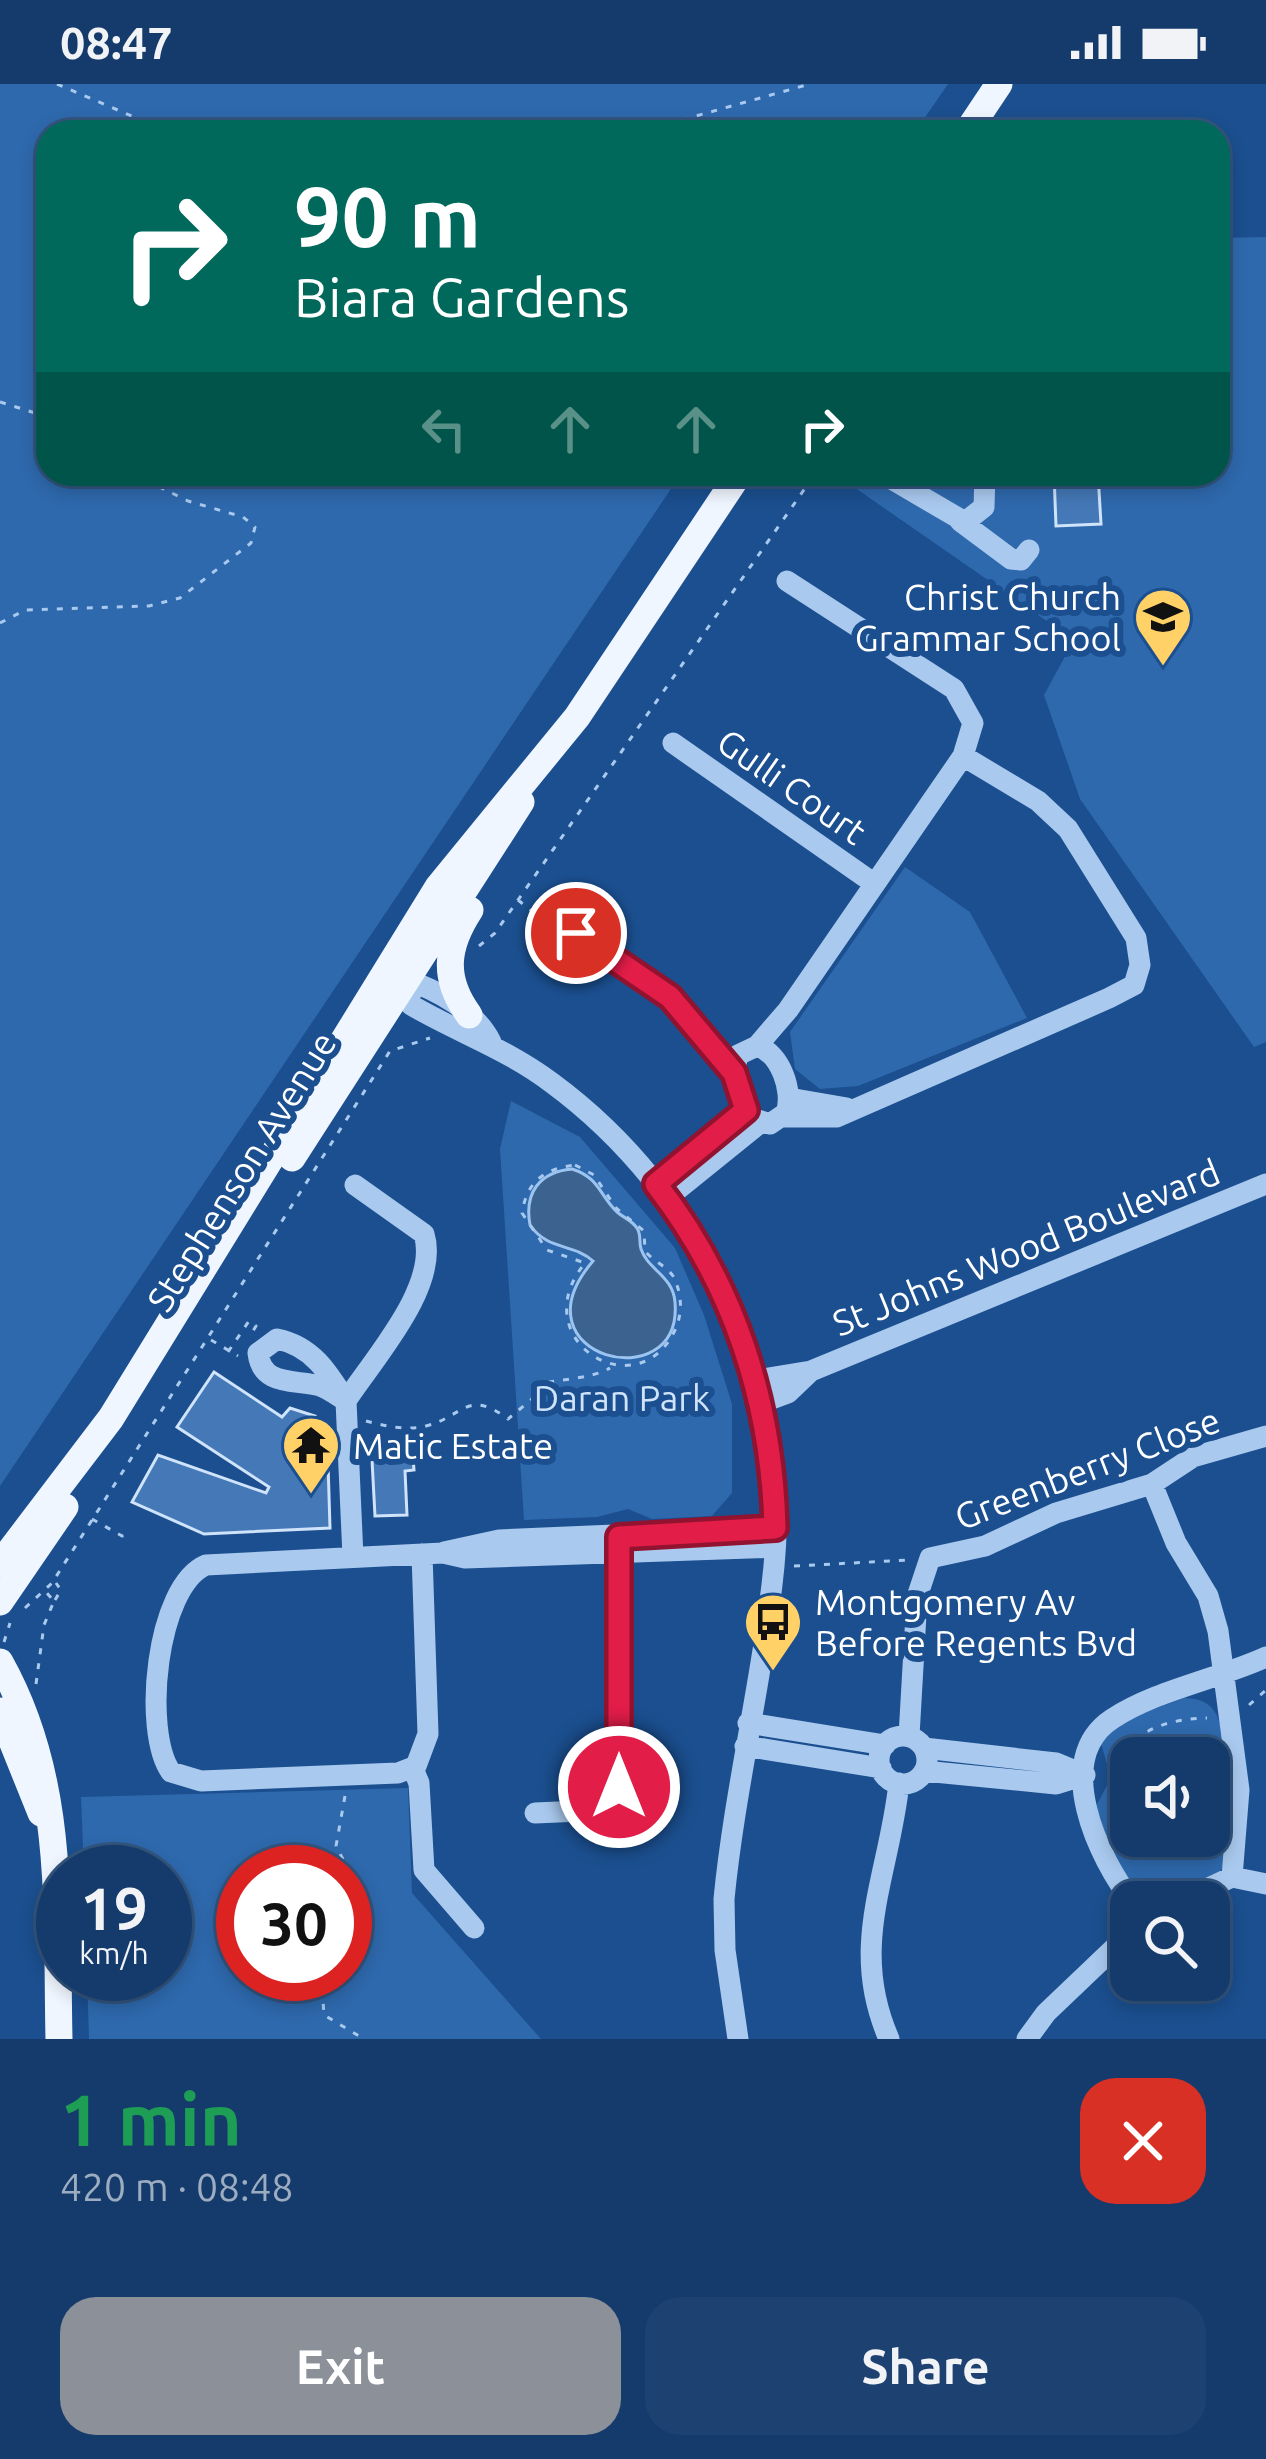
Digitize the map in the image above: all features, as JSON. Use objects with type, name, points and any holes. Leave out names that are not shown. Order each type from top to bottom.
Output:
[{"type":"main road","points":[[975,120],[999,84]]},
{"type":"main road","name":"Stephenson Avenue","points":[[5,1612],[405,979],[512,820],[535,772],[731,486]]},
{"type":"main road","name":"Stephenson Avenue","points":[[0,1564],[111,1418],[261,1182],[304,1098],[406,937],[485,824],[535,772]]},
{"type":"main road","points":[[469,1015],[450,982],[452,945],[504,856],[512,820]]},
{"type":"main road","points":[[0,1662],[41,1752],[50,1834],[59,2039]]},
{"type":"main road","points":[[0,1712],[12,1771],[50,1834]]},
{"type":"street","points":[[903,486],[1011,560],[1021,560],[1029,550]]},
{"type":"street","points":[[960,521],[981,512],[984,486]]},
{"type":"street","points":[[734,1073],[759,1051],[963,756],[973,723],[954,688],[787,580]]},
{"type":"street","name":"Gulli Court","points":[[673,743],[872,882]]},
{"type":"street","points":[[662,1191],[753,1116],[786,1107],[837,1117],[1134,985],[1140,965],[1136,938],[1068,829],[1038,801],[963,756]]},
{"type":"street","points":[[549,925],[576,933],[635,970],[692,1021],[734,1073],[753,1116]]},
{"type":"street","points":[[406,937],[405,979],[411,1005],[473,1041],[491,1042]]},
{"type":"street","points":[[405,979],[482,1024],[491,1042],[593,1116],[662,1191],[724,1295],[759,1392],[774,1547],[724,1899],[724,1950],[738,2039]]},
{"type":"street","points":[[304,1098],[373,999],[405,979]]},
{"type":"street","points":[[692,1021],[759,1051],[786,1107]]},
{"type":"street","name":"St Johns Wood Boulevard","points":[[759,1392],[1266,1184]]},
{"type":"street","points":[[353,1557],[346,1401],[422,1284],[429,1259],[418,1227],[356,1185]]},
{"type":"street","name":"Greenberry Close","points":[[930,1558],[985,1546],[1056,1514],[1152,1484],[1193,1457],[1266,1436]]},
{"type":"street","points":[[1152,1484],[1215,1613],[1239,1790],[1232,1877]]},
{"type":"street","points":[[432,1553],[428,1734],[424,1755],[413,1769],[200,1781],[176,1777],[163,1760],[158,1649],[186,1577],[218,1563],[432,1553],[499,1540],[774,1547]]},
{"type":"street","points":[[535,1813],[604,1810],[619,1797],[619,1544]]},
{"type":"street","points":[[747,1735],[910,1782],[919,1752],[917,1598],[930,1558]]},
{"type":"street","points":[[1121,1881],[1093,1832],[1085,1775],[1093,1738],[1109,1721],[1266,1657]]},
{"type":"street","points":[[747,1735],[885,1744],[1055,1784],[1085,1775]]},
{"type":"street","points":[[885,1744],[890,1776],[868,1944],[872,1991],[889,2039]]},
{"type":"street","points":[[413,1769],[419,1783],[424,1870],[474,1928]]},
{"type":"street","points":[[1224,1881],[1232,1877],[1266,1883]]},
{"type":"street","points":[[1027,2039],[1046,2013],[1110,1952]]},
{"type":"path","points":[[57,84],[141,120]]},
{"type":"path","points":[[682,120],[810,84]]},
{"type":"path","points":[[0,402],[36,413]]},
{"type":"path","points":[[0,623],[26,610],[149,606],[180,598],[251,543],[255,527],[243,517],[188,501],[158,486]]},
{"type":"path","points":[[473,954],[542,867],[807,486]]},
{"type":"path","points":[[5,1612],[46,1591],[390,1051],[424,1043],[436,1030]]},
{"type":"path","points":[[323,1162],[333,1169]]},
{"type":"path","points":[[364,1420],[390,1428],[429,1426],[467,1405],[490,1406],[508,1419],[532,1399],[535,1385],[578,1374],[595,1376],[611,1365],[649,1360],[668,1345],[679,1323],[681,1295],[670,1271],[645,1251],[644,1231],[616,1208],[594,1175],[575,1166],[553,1168],[535,1180],[522,1213],[547,1250],[585,1263],[569,1288],[568,1327],[578,1346],[611,1365]]},
{"type":"path","points":[[208,1338],[228,1352],[237,1356],[256,1326],[249,1321],[228,1352]]},
{"type":"path","points":[[90,1518],[113,1532],[132,1534]]},
{"type":"path","points":[[774,1547],[930,1558]]},
{"type":"path","points":[[37,1693],[35,1667],[61,1590],[40,1575]]},
{"type":"path","points":[[46,1591],[54,1601]]},
{"type":"path","points":[[1240,1711],[1266,1690]]},
{"type":"path","points":[[1103,1811],[1120,1797],[1125,1758],[1140,1738],[1174,1720],[1215,1718]]},
{"type":"path","points":[[336,1845],[344,1785]]},
{"type":"path","points":[[323,2001],[324,2015],[364,2039]]},
{"type":"green space","points":[[0,84],[948,84],[923,120],[36,120],[36,486],[673,486],[0,1486]]},
{"type":"green space","name":"Christ Church Grammar School","points":[[1266,237],[1266,1042],[1254,1047],[1080,799],[1044,695],[1074,640],[852,486],[1230,486],[1230,238]]},
{"type":"green space","points":[[905,867],[970,912],[1027,1018],[858,1086],[820,1089],[795,1069],[790,1032]]},
{"type":"green space","name":"Daran Park","points":[[511,1101],[580,1137],[675,1248],[704,1315],[732,1404],[732,1493],[712,1516],[652,1519],[628,1509],[597,1517],[524,1520],[500,1149]]},
{"type":"green space","points":[[1184,1698],[1210,1706],[1223,1737],[1110,1737],[1110,1774],[1101,1743],[1124,1720]]},
{"type":"green space","points":[[1110,1780],[1110,1845],[1096,1806]]},
{"type":"green space","points":[[408,1788],[412,1893],[541,2039],[89,2039],[88,2001],[192,2001],[192,1845],[83,1845],[81,1797]]},
{"type":"green space","points":[[1226,1857],[1209,1881],[1128,1881],[1115,1859]]},
{"type":"shaded area","points":[[572,1169],[594,1182],[617,1212],[632,1222],[644,1256],[673,1293],[670,1332],[654,1351],[631,1358],[606,1355],[585,1342],[572,1322],[573,1295],[593,1261],[537,1233],[529,1213],[532,1194],[543,1179]]},
{"type":"building","points":[[1054,486],[1099,486],[1101,524],[1056,526]]},
{"type":"building","points":[[214,1372],[282,1417],[290,1408],[315,1416],[312,1434],[324,1437],[316,1463],[328,1463],[330,1528],[204,1534],[132,1502],[158,1455],[266,1493],[269,1487],[177,1427]]},
{"type":"building","points":[[413,1458],[414,1470],[405,1471],[407,1515],[375,1516],[372,1460]]},
{"type":"place","name":"Christ Church Grammar School","points":[[1163,668]]},
{"type":"place","name":"Matic Estate","points":[[311,1496]]},
{"type":"place","name":"Montgomery Av Before Regents Bvd","points":[[773,1673]]},
{"type":"route","points":[[576,933],[670,997],[734,1073],[746,1110],[656,1184],[693,1237],[739,1331],[756,1380],[774,1486],[775,1528],[619,1537],[619,1787]]}]
